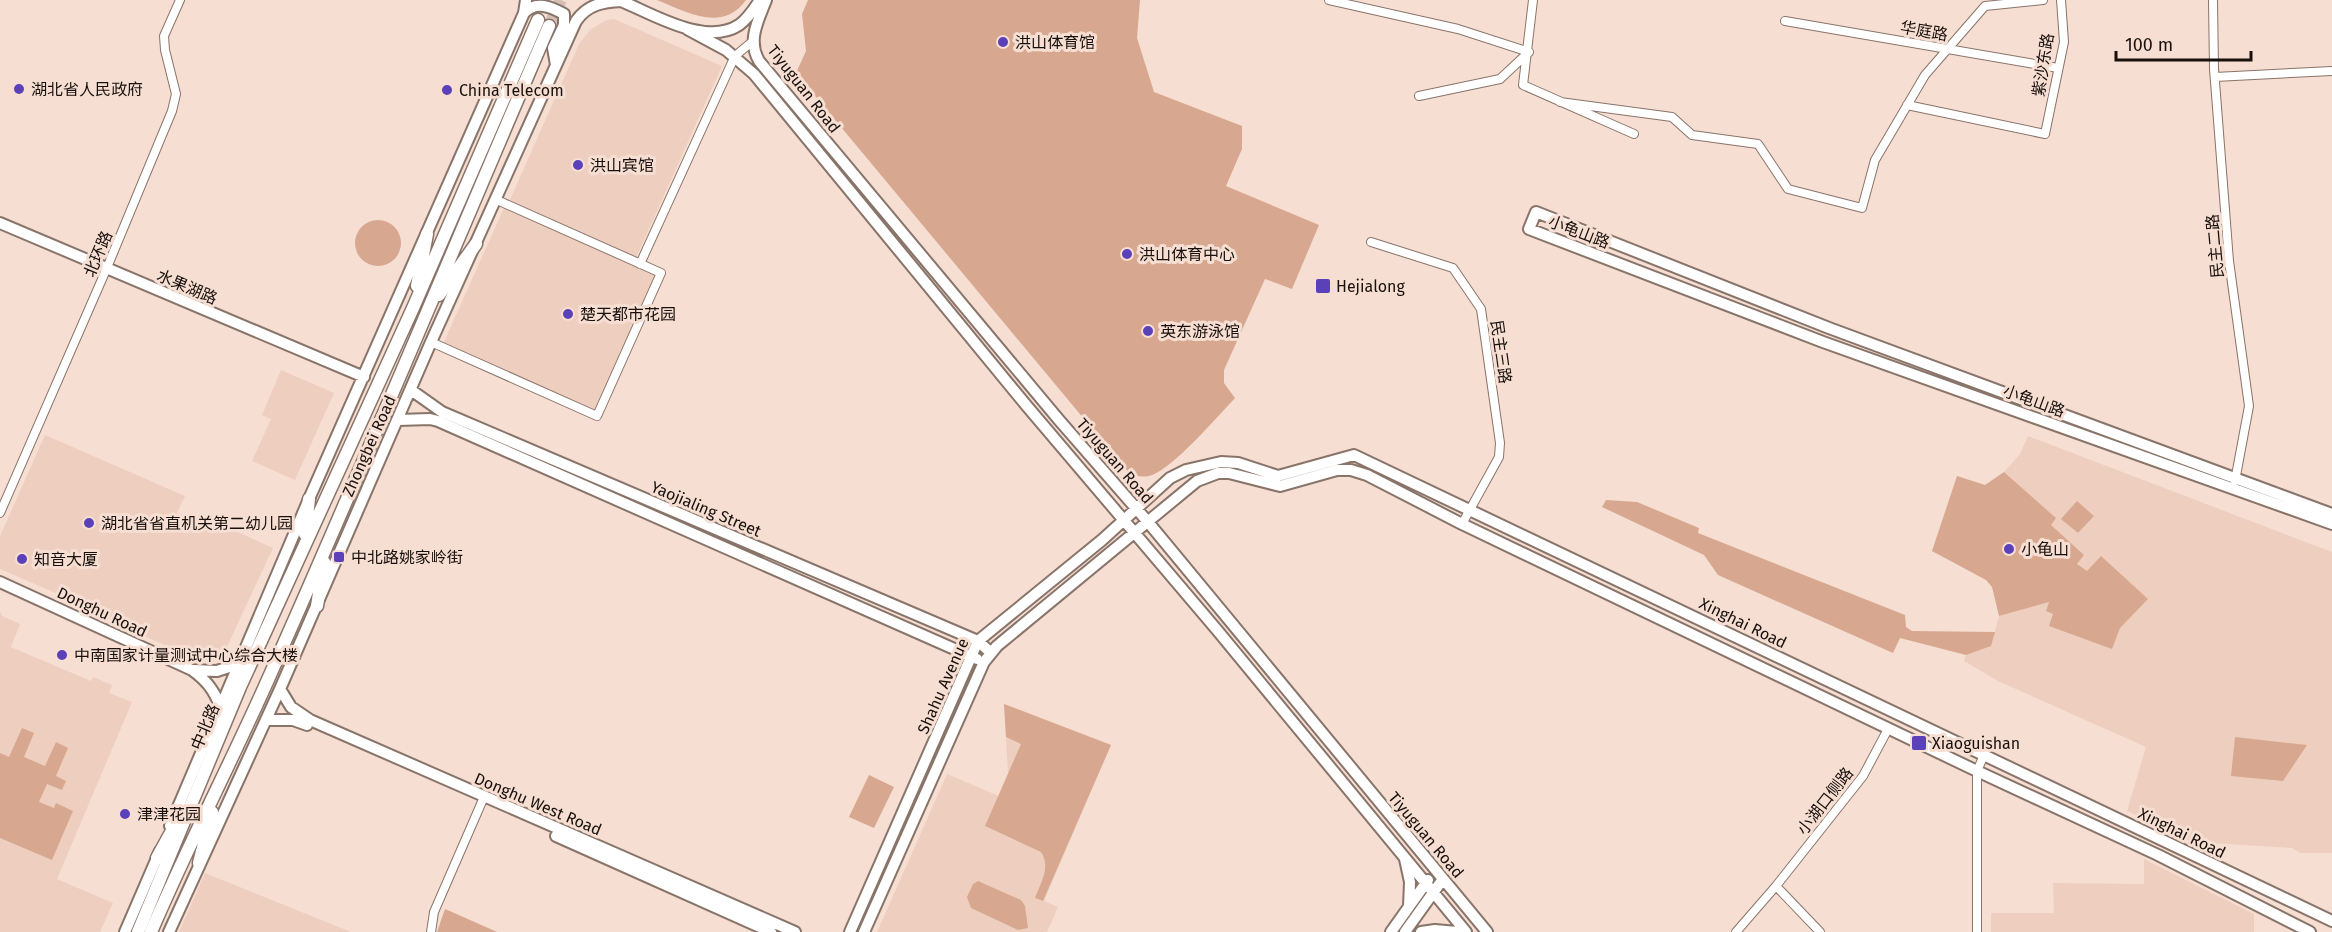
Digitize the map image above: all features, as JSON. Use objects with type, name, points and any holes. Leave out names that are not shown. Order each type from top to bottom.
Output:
[{"type":"main road","name":"Zhongbei Road","points":[[125,932],[309,500],[524,13],[526,0]]},
{"type":"main road","points":[[621,1],[687,29],[712,32],[733,28],[747,18],[760,0]]},
{"type":"main road","name":"Tiyuguan Road","points":[[766,0],[753,40],[759,61],[1059,420],[1137,508],[1487,932]]},
{"type":"main road","name":"Zhongbei Road","points":[[169,932],[280,689],[431,342],[576,21],[584,11],[597,4],[621,1]]},
{"type":"main road","points":[[524,13],[537,5],[564,14],[564,24],[554,48],[556,66]]},
{"type":"main road","name":"Zhongbei Road","points":[[138,932],[173,866],[219,788],[426,313],[544,23],[303,548],[200,781],[173,866],[151,932]]},
{"type":"main road","name":"Tiyuguan Road","points":[[687,29],[735,56],[754,74],[1026,405],[1467,932]]},
{"type":"main road","name":"小龟山路","points":[[2332,514],[2234,483],[1823,342],[1529,229],[1536,212],[1840,332],[2234,483],[2332,524]]},
{"type":"main road","name":"水果湖路","points":[[0,223],[106,270],[364,377]]},
{"type":"main road","points":[[413,308],[427,234]]},
{"type":"main road","points":[[426,313],[476,244]]},
{"type":"main road","name":"Yaojialing Street","points":[[411,390],[442,412],[978,641],[988,658]]},
{"type":"main road","name":"Yaojialing Street","points":[[398,420],[438,421],[971,656],[988,658]]},
{"type":"main road","name":"Xinghai Road","points":[[1137,508],[1170,478],[1186,470],[1207,464],[1230,462],[1278,476],[1354,455],[2332,921]]},
{"type":"main road","name":"Xinghai Road","points":[[1148,522],[1191,485],[1218,473],[1240,474],[1280,486],[1344,469],[1367,475],[1462,524],[1888,729],[2158,855],[2310,932]]},
{"type":"main road","points":[[303,548],[309,500]]},
{"type":"main road","name":"Shahu Avenue","points":[[850,932],[978,641],[1137,508]]},
{"type":"main road","name":"Shahu Avenue","points":[[864,932],[988,658],[1148,522]]},
{"type":"main road","points":[[317,606],[327,542]]},
{"type":"main road","name":"Donghu Road","points":[[0,582],[192,670],[212,689],[220,706]]},
{"type":"main road","name":"Donghu Road","points":[[192,670],[217,671],[238,664]]},
{"type":"main road","name":"Donghu West Road","points":[[280,689],[291,707],[302,716],[771,932]]},
{"type":"main road","name":"Donghu West Road","points":[[266,720],[300,722],[795,932]]},
{"type":"main road","points":[[157,858],[200,781]]},
{"type":"main road","points":[[199,863],[219,788]]},
{"type":"main road","points":[[1404,856],[1410,882],[1409,907]]},
{"type":"main road","points":[[1391,932],[1436,870]]},
{"type":"main road","points":[[1406,932],[1443,879]]},
{"type":"main road","points":[[1422,932],[1435,930],[1457,932]]},
{"type":"street","name":"北环路","points":[[0,513],[106,270],[172,111],[176,94],[165,50],[164,36],[180,0]]},
{"type":"street","points":[[1329,0],[1458,29],[1529,52]]},
{"type":"street","points":[[1533,0],[1529,52],[1523,86],[1634,134]]},
{"type":"street","points":[[1560,102],[1672,117],[1692,135],[1758,144],[1788,189],[1862,208],[1875,160],[1925,75],[1985,6],[2043,0]]},
{"type":"street","name":"紫沙东路","points":[[1907,105],[2044,134],[2064,42],[2061,0]]},
{"type":"street","name":"民主二路","points":[[2213,0],[2215,77],[2229,261],[2250,406],[2234,483]]},
{"type":"street","name":"华庭路","points":[[1785,21],[2058,68]]},
{"type":"street","points":[[640,264],[735,56],[753,40]]},
{"type":"street","points":[[1419,96],[1500,79],[1529,52]]},
{"type":"street","points":[[2215,77],[2332,71]]},
{"type":"street","points":[[431,342],[597,416],[661,273],[497,200]]},
{"type":"street","name":"民主三路","points":[[1371,242],[1453,268],[1481,309],[1500,443],[1499,457],[1462,524]]},
{"type":"street","name":"小湖口侧路","points":[[1736,932],[1776,886],[1863,776],[1888,729]]},
{"type":"street","points":[[1977,932],[1977,771],[1984,755]]},
{"type":"street","points":[[431,932],[434,912],[483,800]]},
{"type":"street","points":[[1776,886],[1820,932]]},
{"type":"shaded area","points":[[657,0],[746,0],[737,10],[726,16],[715,18],[692,14]]},
{"type":"shaded area","name":"洪山体育中心","points":[[808,0],[1140,0],[1137,38],[1154,92],[1242,126],[1242,149],[1226,186],[1319,225],[1292,289],[1265,279],[1224,370],[1224,383],[1235,398],[1172,462],[1149,476],[1129,473],[796,73],[806,51],[802,14]]},
{"type":"shaded area","points":[[614,19],[722,66],[636,258],[509,202],[579,44],[591,29],[607,20]]},
{"type":"shaded area","name":"楚天都市花园","points":[[504,208],[657,276],[595,412],[443,344]]},
{"type":"shaded area","points":[[378,220],[394,227],[401,243],[394,259],[378,266],[362,259],[355,243],[362,227]]},
{"type":"shaded area","points":[[281,370],[334,393],[295,480],[252,461],[271,419],[262,415]]},
{"type":"shaded area","points":[[45,435],[185,496],[177,513],[224,526],[273,548],[225,651],[203,657],[190,656],[126,628],[127,624],[0,569],[0,536]]},
{"type":"shaded area","points":[[2028,436],[2332,552],[2332,853],[2300,853],[2292,848],[2192,842],[2127,811],[2146,747],[1998,681],[1964,661],[1966,655],[1991,645],[1999,616],[2086,591],[2086,572],[2077,563],[2084,555],[2050,525],[2056,518],[2004,472],[2020,454]]},
{"type":"shaded area","points":[[2004,472],[2056,518],[2051,525],[2084,555],[2077,564],[2087,571],[2101,556],[2148,599],[2120,628],[2112,649],[2049,626],[2053,614],[2046,611],[2049,602],[1999,616],[1992,587],[1986,580],[1932,551],[1957,476],[1985,485]]},
{"type":"shaded area","points":[[1606,500],[1637,502],[1699,528],[1698,533],[1905,615],[1906,627],[1912,631],[1995,632],[1991,646],[1966,655],[1900,638],[1893,653],[1718,575],[1704,555],[1602,507]]},
{"type":"shaded area","points":[[2077,501],[2094,516],[2078,533],[2061,519]]},
{"type":"shaded area","points":[[0,611],[2,616],[20,624],[11,647],[91,681],[93,677],[112,685],[109,693],[132,702],[57,879],[113,903],[100,932],[0,932]]},
{"type":"shaded area","points":[[1004,704],[1111,745],[1044,901],[1058,907],[1047,932],[877,932],[947,774],[999,796],[1008,774]]},
{"type":"shaded area","points":[[1004,704],[1111,745],[1043,901],[1035,898],[1045,869],[1041,852],[985,826],[1021,744],[1006,737]]},
{"type":"shaded area","points":[[22,728],[34,733],[24,757],[45,766],[56,742],[68,748],[56,776],[66,781],[62,790],[47,784],[39,802],[54,808],[56,803],[73,811],[52,860],[0,838],[0,753],[9,757]]},
{"type":"shaded area","points":[[2235,737],[2307,745],[2283,781],[2231,776]]},
{"type":"shaded area","points":[[869,775],[894,787],[874,828],[849,817]]},
{"type":"shaded area","points":[[2144,859],[2254,914],[2254,932],[1991,932],[1991,913],[2054,913],[2053,883],[2144,884]]},
{"type":"shaded area","points":[[205,873],[351,932],[179,932]]},
{"type":"shaded area","points":[[978,881],[1021,900],[1025,906],[1028,928],[1018,930],[971,908],[967,897],[973,884]]},
{"type":"shaded area","points":[[445,909],[452,912],[497,932],[437,932]]},
{"type":"tunnel","points":[[549,26],[561,0]]},
{"type":"place","name":"洪山体育馆","points":[[1003,42]]},
{"type":"place","name":"湖北省人民政府","points":[[19,89]]},
{"type":"place","name":"China Telecom","points":[[447,90]]},
{"type":"place","name":"洪山宾馆","points":[[578,165]]},
{"type":"place","name":"洪山体育中心","points":[[1127,254]]},
{"type":"place","name":"Hejialong","points":[[1323,286]]},
{"type":"place","name":"楚天都市花园","points":[[568,314]]},
{"type":"place","name":"英东游泳馆","points":[[1148,331]]},
{"type":"place","name":"湖北省省直机关第二幼儿园","points":[[89,523]]},
{"type":"place","name":"小龟山","points":[[2009,549]]},
{"type":"place","name":"中北路姚家岭街","points":[[339,557]]},
{"type":"place","name":"知音大厦","points":[[22,559]]},
{"type":"place","name":"中南国家计量测试中心综合大楼","points":[[62,655]]},
{"type":"place","name":"Xiaoguishan","points":[[1919,743]]},
{"type":"place","name":"津津花园","points":[[125,814]]}]
